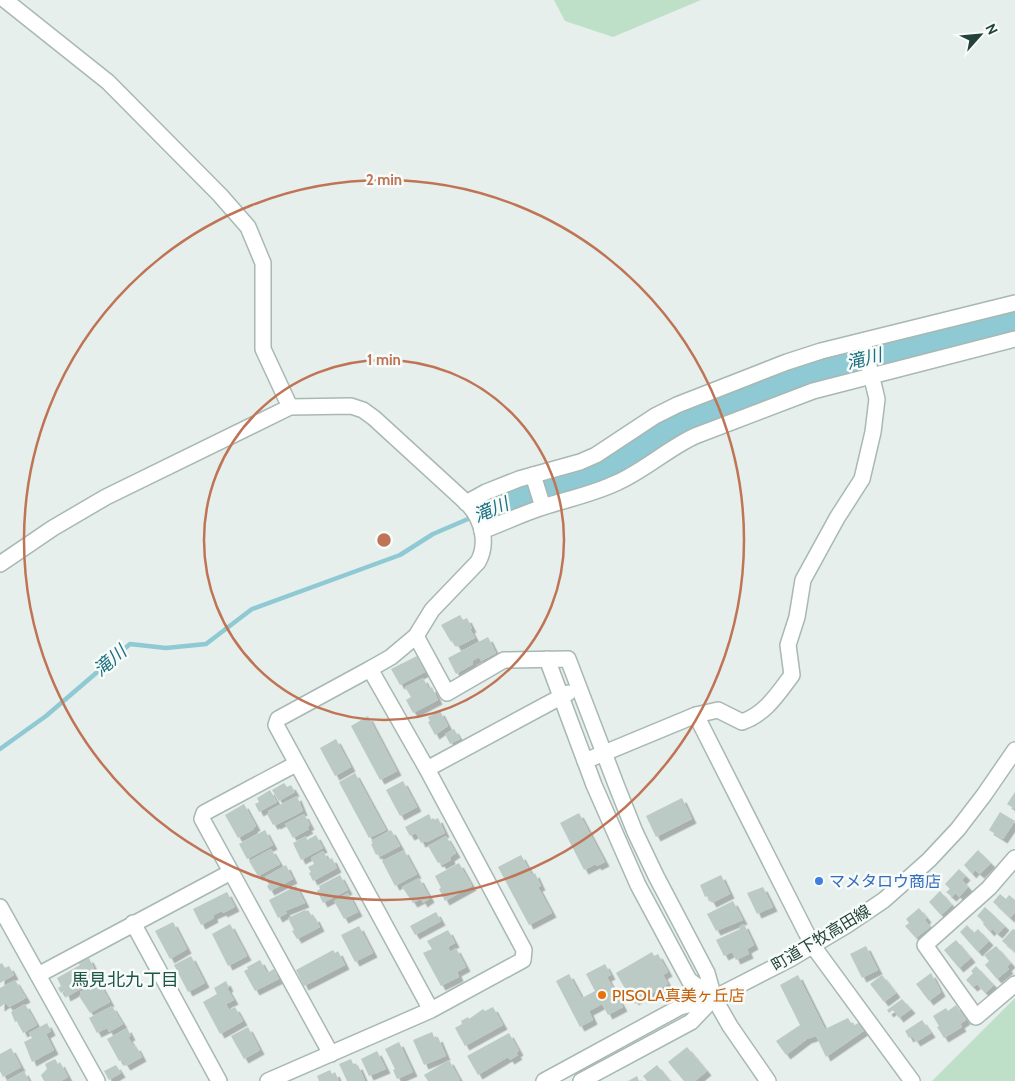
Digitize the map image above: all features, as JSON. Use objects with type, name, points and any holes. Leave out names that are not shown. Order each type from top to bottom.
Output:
[{"type":"street","points":[[5,0],[108,82],[220,195],[248,227],[263,263],[264,349],[290,407]]},
{"type":"street","points":[[470,507],[486,492],[533,475],[580,462],[596,455],[677,405],[787,362],[821,351],[1015,303]]},
{"type":"street","points":[[482,531],[543,507],[598,491],[618,483],[676,445],[695,436],[813,391],[841,382],[872,376],[1015,339]]},
{"type":"street","points":[[584,761],[696,715],[718,710],[742,722],[754,718],[770,705],[792,675],[788,645],[797,617],[803,580],[837,518],[862,479],[875,422],[877,399],[863,341]]},
{"type":"street","points":[[0,564],[53,528],[106,497],[290,407],[351,406],[363,410],[470,507],[485,541],[483,554],[478,562],[432,610],[416,636],[391,657],[278,719],[276,726],[431,1010]]},
{"type":"street","points":[[533,475],[543,507]]},
{"type":"street","points":[[416,636],[447,693],[504,660],[568,659],[644,850],[674,912],[707,973],[714,998],[730,1026],[768,1081]]},
{"type":"street","points":[[547,659],[584,761],[620,846],[661,929],[689,980],[714,998]]},
{"type":"street","points":[[268,1081],[431,1010],[523,960],[524,950],[370,669]]},
{"type":"street","points":[[427,770],[578,687]]},
{"type":"street","points":[[696,715],[813,946],[912,1081]]},
{"type":"street","name":"町道下牧高田線","points":[[714,998],[813,946],[884,900],[929,860],[958,829],[1015,750]]},
{"type":"street","points":[[296,764],[204,813],[202,819],[330,1054]]},
{"type":"street","points":[[1015,858],[989,888],[925,945],[976,1016],[1015,984]]},
{"type":"street","points":[[38,975],[231,872]]},
{"type":"street","points":[[0,907],[97,1081]]},
{"type":"street","points":[[133,924],[219,1081]]},
{"type":"street","points":[[544,1081],[680,1007],[714,998]]},
{"type":"street","points":[[581,1081],[691,1022],[714,998]]},
{"type":"green space","points":[[554,0],[701,0],[613,37],[565,21]]},
{"type":"green space","points":[[1015,998],[1015,1081],[932,1081]]},
{"type":"building","points":[[460,615],[463,620],[467,618],[475,638],[457,647],[453,640],[451,642],[441,625]]},
{"type":"building","points":[[488,637],[496,653],[481,661],[479,657],[472,661],[473,664],[456,674],[448,658]]},
{"type":"building","points":[[417,656],[425,672],[400,685],[391,669]]},
{"type":"building","points":[[423,678],[429,689],[432,687],[438,700],[413,713],[406,700],[411,697],[405,687]]},
{"type":"building","points":[[440,711],[448,726],[435,735],[428,722],[430,721],[428,717]]},
{"type":"building","points":[[368,716],[397,771],[380,780],[351,726]]},
{"type":"building","points":[[454,729],[460,739],[450,744],[445,734]]},
{"type":"building","points":[[336,739],[351,767],[335,776],[320,748]]},
{"type":"building","points":[[355,773],[386,830],[369,838],[339,782]]},
{"type":"building","points":[[403,781],[417,807],[400,816],[386,790]]},
{"type":"building","points":[[284,783],[287,787],[291,785],[295,792],[279,801],[272,790]]},
{"type":"building","points":[[270,790],[277,802],[259,812],[255,804],[259,802],[257,798]]},
{"type":"building","points":[[1015,792],[1015,809],[1007,804]]},
{"type":"building","points":[[297,796],[303,811],[273,825],[267,814],[269,813],[268,811]]},
{"type":"building","points":[[682,798],[692,819],[656,837],[646,816]]},
{"type":"building","points":[[244,804],[256,826],[238,838],[225,815]]},
{"type":"building","points":[[1000,812],[1015,821],[1003,839],[989,830]]},
{"type":"building","points":[[579,813],[605,862],[584,870],[560,823]]},
{"type":"building","points":[[304,814],[310,825],[307,827],[309,829],[293,838],[285,824]]},
{"type":"building","points":[[429,814],[432,821],[438,818],[445,833],[421,843],[416,833],[410,836],[405,827]]},
{"type":"building","points":[[265,830],[273,845],[247,859],[239,844]]},
{"type":"building","points":[[391,830],[400,846],[379,857],[378,854],[376,855],[371,841]]},
{"type":"building","points":[[316,835],[323,848],[301,860],[293,843],[306,836],[307,840]]},
{"type":"building","points":[[446,836],[456,853],[450,857],[451,860],[442,865],[440,862],[438,863],[428,846]]},
{"type":"building","points":[[271,849],[280,864],[258,876],[249,861]]},
{"type":"building","points":[[404,850],[417,874],[395,886],[382,861]]},
{"type":"building","points":[[978,850],[991,863],[980,874],[975,870],[972,874],[964,865]]},
{"type":"building","points":[[323,851],[328,860],[332,858],[337,868],[313,881],[308,867],[314,864],[311,858]]},
{"type":"building","points":[[521,855],[532,875],[535,873],[541,886],[538,887],[552,913],[529,925],[498,867]]},
{"type":"building","points":[[459,863],[472,886],[445,901],[435,876]]},
{"type":"building","points":[[286,865],[293,879],[270,891],[265,877]]},
{"type":"building","points":[[959,869],[966,876],[962,880],[968,887],[959,897],[956,893],[952,897],[946,892],[950,889],[945,884]]},
{"type":"building","points":[[340,875],[348,890],[323,903],[317,891],[320,889],[319,886]]},
{"type":"building","points":[[721,875],[730,894],[712,903],[708,896],[705,897],[700,885]]},
{"type":"building","points":[[419,878],[430,898],[423,903],[421,899],[413,903],[402,887]]},
{"type":"building","points":[[296,886],[305,903],[285,911],[287,913],[278,918],[269,900]]},
{"type":"building","points":[[763,887],[773,907],[757,914],[747,893]]},
{"type":"building","points":[[940,891],[952,905],[941,915],[929,902]]},
{"type":"building","points":[[227,892],[235,907],[223,913],[222,911],[213,915],[214,918],[201,925],[193,909]]},
{"type":"building","points":[[348,893],[358,912],[344,919],[334,901]]},
{"type":"building","points":[[1000,894],[1006,899],[1009,895],[1015,900],[1015,912],[1010,918],[993,902]]},
{"type":"building","points":[[733,901],[743,920],[716,931],[707,914]]},
{"type":"building","points":[[985,907],[1005,926],[998,934],[992,929],[990,932],[983,924],[984,922],[977,916]]},
{"type":"building","points":[[919,908],[927,918],[925,920],[930,927],[916,938],[905,926],[909,923],[906,919]]},
{"type":"building","points":[[308,910],[313,918],[315,917],[320,927],[297,939],[288,918]]},
{"type":"building","points":[[436,912],[441,921],[415,935],[410,926]]},
{"type":"building","points":[[173,922],[187,949],[170,959],[155,931]]},
{"type":"building","points":[[230,924],[247,956],[228,966],[212,934]]},
{"type":"building","points":[[744,924],[754,945],[747,949],[749,954],[736,960],[732,952],[724,956],[716,940],[740,929],[739,927]]},
{"type":"building","points":[[967,925],[974,933],[978,929],[989,941],[978,952],[960,932]]},
{"type":"building","points":[[359,926],[373,953],[355,962],[341,935]]},
{"type":"building","points":[[1013,929],[1015,930],[1015,952],[1002,941]]},
{"type":"building","points":[[448,930],[455,943],[448,947],[450,952],[456,948],[466,967],[457,972],[459,977],[441,986],[423,953],[432,949],[427,941]]},
{"type":"building","points":[[956,940],[971,958],[959,968],[944,950]]},
{"type":"building","points":[[866,946],[878,970],[862,978],[850,954]]},
{"type":"building","points":[[996,946],[1011,963],[1007,967],[1009,969],[997,979],[985,965],[989,961],[984,955]]},
{"type":"building","points":[[333,950],[335,953],[338,951],[345,965],[304,986],[296,970]]},
{"type":"building","points":[[652,952],[654,956],[658,954],[668,972],[663,975],[668,984],[642,999],[641,997],[634,1001],[616,973]]},
{"type":"building","points":[[191,956],[205,983],[188,992],[174,965]]},
{"type":"building","points":[[89,958],[94,968],[91,970],[96,978],[66,997],[64,991],[61,993],[58,988],[61,986],[57,978],[80,965],[78,962]]},
{"type":"building","points":[[260,960],[267,973],[274,969],[279,979],[255,991],[244,971],[248,969],[247,967]]},
{"type":"building","points":[[2,963],[5,968],[9,966],[14,975],[0,983],[0,964]]},
{"type":"building","name":"PISOLA真美ヶ丘店","points":[[605,964],[611,975],[607,977],[623,1007],[608,1015],[602,1004],[589,1011],[593,1020],[580,1027],[556,981],[569,974],[582,998],[595,991],[586,974]]},
{"type":"building","points":[[976,966],[994,985],[985,993],[977,984],[973,987],[966,980],[973,973],[971,971]]},
{"type":"building","points":[[931,973],[941,992],[929,1001],[916,984]]},
{"type":"building","points":[[798,975],[825,1029],[848,1018],[853,1026],[860,1022],[865,1030],[826,1057],[816,1036],[807,1039],[786,1055],[776,1041],[800,1025],[780,985]]},
{"type":"building","points":[[882,975],[896,993],[884,1002],[870,984]]},
{"type":"building","points":[[15,980],[26,998],[9,1007],[6,1003],[0,1007],[0,988]]},
{"type":"building","points":[[226,981],[229,987],[227,988],[234,1000],[226,1004],[229,1010],[235,1007],[243,1021],[220,1034],[203,1002],[217,994],[214,988]]},
{"type":"building","points":[[99,982],[110,1002],[90,1013],[79,996],[81,995],[80,992]]},
{"type":"building","points":[[902,999],[911,1009],[899,1018],[893,1010],[889,1013],[887,1010]]},
{"type":"building","points":[[25,1004],[37,1025],[23,1033],[11,1012]]},
{"type":"building","points":[[956,1005],[966,1020],[960,1024],[962,1027],[944,1038],[933,1016],[946,1008],[948,1011]]},
{"type":"building","points":[[112,1006],[123,1024],[109,1032],[107,1028],[97,1033],[89,1018]]},
{"type":"building","points":[[493,1007],[503,1025],[465,1046],[455,1028],[468,1017],[469,1019],[483,1009],[485,1011]]},
{"type":"building","points":[[922,1020],[931,1033],[916,1042],[912,1036],[909,1038],[905,1031]]},
{"type":"building","points":[[47,1023],[51,1031],[46,1034],[54,1050],[32,1062],[24,1042],[32,1038],[29,1033]]},
{"type":"building","points":[[248,1027],[260,1050],[244,1059],[231,1036]]},
{"type":"building","points":[[127,1028],[131,1036],[128,1037],[142,1057],[126,1066],[122,1060],[119,1061],[107,1039]]},
{"type":"building","points":[[432,1032],[435,1039],[438,1037],[446,1056],[424,1065],[413,1040]]},
{"type":"building","points":[[509,1033],[519,1051],[516,1053],[518,1055],[510,1060],[508,1057],[478,1075],[467,1056]]},
{"type":"building","points":[[399,1042],[413,1072],[397,1079],[393,1070],[395,1069],[385,1049]]},
{"type":"building","points":[[687,1047],[707,1071],[695,1081],[684,1081],[668,1062]]},
{"type":"building","points":[[11,1048],[21,1067],[3,1077],[0,1071],[0,1054]]},
{"type":"building","points":[[377,1051],[386,1069],[369,1076],[361,1059]]},
{"type":"building","points":[[55,1059],[58,1064],[60,1062],[68,1077],[61,1081],[44,1081],[41,1075],[47,1069],[45,1064]]},
{"type":"building","points":[[351,1059],[354,1066],[358,1065],[365,1081],[347,1081],[339,1064]]},
{"type":"building","points":[[449,1060],[460,1080],[428,1081],[424,1075]]},
{"type":"building","points":[[116,1065],[121,1073],[109,1080],[104,1071]]},
{"type":"building","points":[[657,1065],[670,1081],[647,1081],[643,1076]]},
{"type":"building","points":[[330,1070],[332,1074],[335,1072],[339,1081],[319,1081],[317,1076]]},
{"type":"building","points":[[24,1071],[29,1081],[6,1081]]},
{"type":"building","points":[[637,1076],[639,1081],[628,1081]]},
{"type":"waterway","name":"滝川","points":[[482,513],[524,496],[605,470],[672,428],[787,381],[829,367],[1015,321]]},
{"type":"waterway","name":"滝川","points":[[0,749],[46,716],[130,644],[166,648],[206,644],[252,609],[400,555],[433,534],[475,516]]},
{"type":"place","name":"マメタロウ商店","points":[[819,881]]},
{"type":"place","name":"PISOLA真美ヶ丘店","points":[[602,995]]},
{"type":"district","name":"馬見北九丁目","points":[[125,980]]}]
